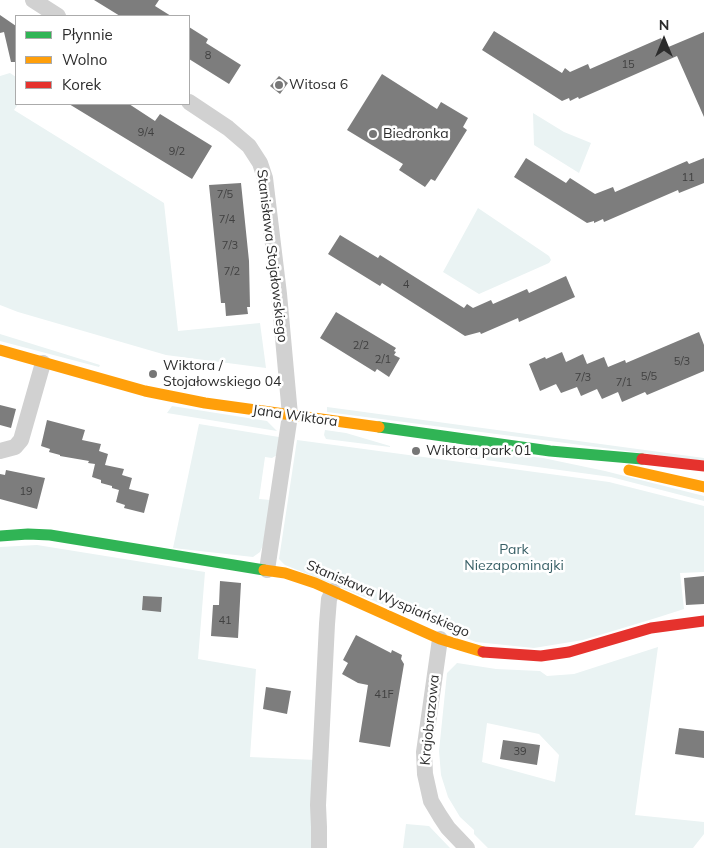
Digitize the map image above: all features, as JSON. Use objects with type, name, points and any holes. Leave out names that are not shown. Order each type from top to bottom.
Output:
[{"type":"street","points":[[33,0],[56,15]]},
{"type":"street","name":"Stanisława Stojałowskiego","points":[[190,103],[228,128],[249,146],[260,163],[264,178],[278,284],[290,415],[267,570]]},
{"type":"street","name":"Jana Wiktora","points":[[0,350],[154,393],[205,403],[550,451],[704,466]]},
{"type":"street","points":[[0,451],[15,446],[21,440],[43,362]]},
{"type":"street","name":"Jana Wiktora","points":[[550,451],[704,487]]},
{"type":"street","name":"Stanisława Wyspiańskiego","points":[[0,536],[9,534],[50,535],[300,577],[440,639],[472,650],[492,654],[541,656],[569,652],[672,624],[704,621]]},
{"type":"street","points":[[319,848],[318,806],[327,624],[329,599],[333,591]]},
{"type":"street","name":"Krajobrazowa","points":[[440,639],[424,752],[425,774],[432,801],[440,816],[448,828],[467,848]]},
{"type":"green space","points":[[10,73],[15,76],[15,105],[17,105],[14,110],[164,203],[178,331],[260,323],[266,368],[166,355],[18,312],[0,305],[0,76]]},
{"type":"green space","points":[[533,113],[564,132],[591,143],[579,173],[534,145]]},
{"type":"green space","points":[[478,208],[549,256],[551,260],[549,263],[479,294],[443,272]]},
{"type":"green space","points":[[0,334],[100,365],[99,367],[0,341]]},
{"type":"green space","points":[[172,406],[267,421],[277,431],[167,413]]},
{"type":"green space","points":[[327,407],[704,458],[704,461],[327,412]]},
{"type":"green space","points":[[199,424],[279,437],[277,455],[272,458],[265,457],[259,499],[270,500],[263,545],[260,552],[253,557],[173,548]]},
{"type":"green space","points":[[325,430],[346,433],[390,447],[326,439],[324,435]]},
{"type":"green space","name":"Park Niezapominajki","points":[[297,440],[609,482],[704,506],[704,572],[680,573],[684,609],[656,618],[583,640],[534,648],[476,642],[285,565],[279,559]]},
{"type":"green space","points":[[460,448],[543,458],[605,471],[704,496],[704,501],[611,477],[442,454],[442,451]]},
{"type":"green space","points":[[37,545],[205,572],[198,659],[256,669],[250,757],[316,760],[312,848],[0,848],[0,547]]},
{"type":"green space","points":[[658,647],[635,815],[704,822],[704,834],[693,848],[488,848],[474,834],[474,830],[460,817],[448,797],[441,775],[439,751],[447,673],[457,663],[496,669],[540,671],[547,676],[574,674]],"holes":[[[487,723],[539,734],[559,755],[555,782],[482,762]]]},
{"type":"green space","points":[[406,824],[429,826],[450,848],[403,848]]},
{"type":"building","points":[[94,0],[159,0],[155,6],[169,15],[118,15]]},
{"type":"building","points":[[0,15],[15,25],[15,62],[11,62],[4,32],[0,33]]},
{"type":"building","points":[[190,28],[208,39],[206,43],[241,65],[229,84],[190,60]]},
{"type":"building","points":[[494,31],[562,73],[565,68],[570,72],[588,64],[590,69],[661,38],[666,48],[704,32],[704,117],[677,56],[579,99],[578,97],[570,101],[569,98],[562,101],[482,50]]},
{"type":"building","points":[[382,74],[437,109],[441,102],[468,118],[463,127],[467,130],[449,159],[435,181],[431,179],[425,187],[399,170],[403,164],[347,130]]},
{"type":"building","name":"Witosa 6","points":[[279,76],[288,83],[280,94],[270,86]]},
{"type":"building","points":[[71,105],[131,105],[155,121],[160,114],[212,146],[192,179]]},
{"type":"building","points":[[526,158],[566,183],[570,178],[595,194],[613,187],[615,192],[687,161],[689,164],[704,158],[704,183],[679,193],[678,190],[604,222],[603,219],[594,223],[594,221],[587,223],[514,177]]},
{"type":"building","points":[[241,183],[249,261],[250,307],[247,307],[248,314],[226,316],[225,303],[221,303],[209,185]]},
{"type":"building","points":[[340,235],[378,258],[380,255],[464,308],[467,304],[473,308],[491,300],[493,304],[527,289],[529,293],[566,276],[575,297],[519,322],[518,318],[481,334],[480,332],[465,336],[382,283],[380,286],[328,254]]},
{"type":"building","points":[[336,312],[396,348],[394,355],[400,358],[389,377],[377,369],[375,372],[320,338]]},
{"type":"building","points":[[699,332],[704,345],[704,371],[647,395],[645,392],[622,402],[618,392],[602,399],[597,389],[581,396],[577,387],[561,393],[556,384],[540,391],[529,364],[562,352],[566,362],[583,354],[587,364],[604,357],[608,367],[625,360],[626,363]]},
{"type":"building","points":[[0,405],[16,409],[11,428],[0,425]]},
{"type":"building","points":[[47,420],[85,430],[82,440],[101,444],[99,451],[108,454],[105,465],[124,469],[122,475],[132,478],[129,489],[149,494],[144,513],[124,508],[125,505],[116,502],[119,490],[101,483],[101,480],[92,477],[95,464],[88,463],[89,461],[60,456],[49,452],[50,449],[41,446]]},
{"type":"building","points":[[6,470],[45,478],[37,509],[0,499],[0,474],[5,475]]},
{"type":"building","points":[[704,576],[704,604],[686,605],[684,578]]},
{"type":"building","points":[[220,581],[241,583],[238,638],[211,636],[213,605],[219,605]]},
{"type":"building","points":[[143,596],[162,597],[161,612],[142,610]]},
{"type":"building","points":[[356,635],[391,653],[392,650],[402,655],[401,659],[404,664],[390,747],[359,742],[368,685],[358,683],[342,674],[348,663],[343,660]]},
{"type":"building","points":[[266,687],[291,691],[287,714],[263,709]]},
{"type":"building","points":[[679,728],[704,731],[704,758],[675,754]]},
{"type":"building","points":[[503,740],[540,745],[537,765],[500,759]]},
{"type":"traffic: fast","points":[[379,427],[550,451],[642,459]]},
{"type":"traffic: fast","points":[[0,536],[50,535],[264,570]]},
{"type":"traffic: slow","points":[[0,350],[145,391],[205,403],[379,427]]},
{"type":"traffic: slow","points":[[629,470],[704,487]]},
{"type":"traffic: slow","points":[[264,570],[285,573],[315,583],[440,639],[483,652]]},
{"type":"traffic: jam","points":[[642,459],[704,466]]},
{"type":"traffic: jam","points":[[483,652],[541,656],[569,652],[651,628],[704,621]]},
{"type":"place","name":"Witosa 6","points":[[279,85]]},
{"type":"place","name":"Biedronka","points":[[373,134]]},
{"type":"place","name":"Wiktora / Stojałowskiego 04","points":[[153,374]]},
{"type":"place","name":"Wiktora park 01","points":[[416,451]]}]
